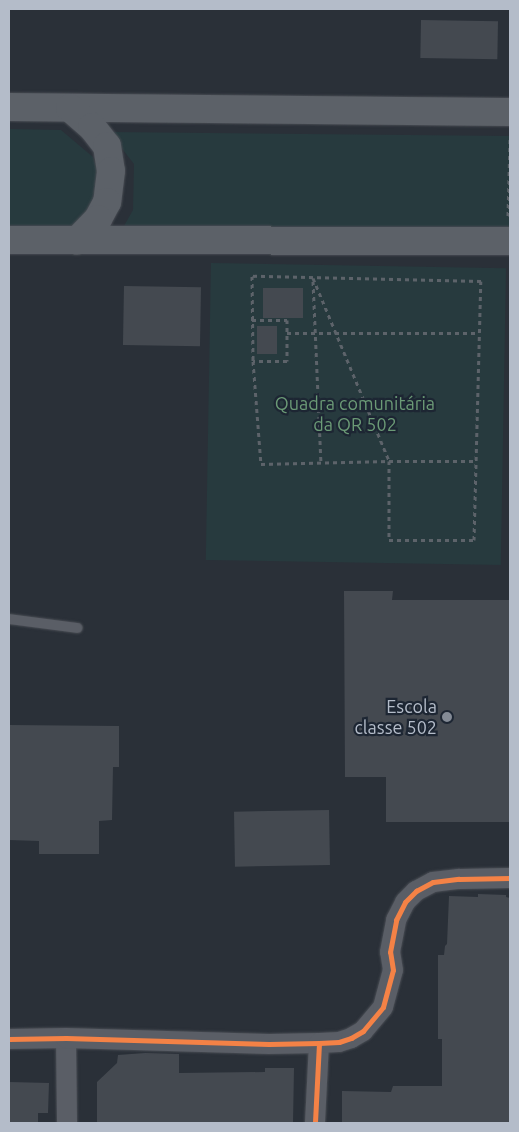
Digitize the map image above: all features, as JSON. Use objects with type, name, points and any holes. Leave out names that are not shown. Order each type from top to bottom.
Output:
[{"type":"main road","points":[[9,107],[510,112]]},
{"type":"main road","points":[[70,108],[92,127],[107,146],[111,171],[107,202],[98,219],[77,241]]},
{"type":"main road","points":[[9,240],[509,241]]},
{"type":"street","points":[[9,1039],[66,1038],[269,1044],[339,1042],[363,1032],[383,1007],[393,970],[390,952],[396,920],[405,902],[416,891],[433,882],[458,878],[510,878]]},
{"type":"street","points":[[66,1038],[67,1123]]},
{"type":"street","points":[[315,1123],[319,1043]]},
{"type":"lane","points":[[9,619],[77,628]]},
{"type":"path","points":[[509,241],[510,112]]},
{"type":"path","points":[[313,278],[389,461],[390,540],[474,540],[481,281],[252,276],[253,361],[261,464],[321,462],[389,461],[476,460]]},
{"type":"path","points":[[313,278],[321,462]]},
{"type":"path","points":[[252,320],[287,320],[287,361],[253,361]]},
{"type":"path","points":[[287,333],[480,333]]},
{"type":"green space","points":[[9,129],[61,130],[93,157],[103,187],[71,234],[9,233]]},
{"type":"green space","points":[[109,132],[510,136],[510,240],[116,240],[133,210],[134,164]]},
{"type":"green space","name":"Quadra comunitária da QR 502","points":[[211,263],[506,268],[501,565],[206,560]]},
{"type":"building","points":[[421,20],[498,21],[497,59],[420,58]]},
{"type":"building","points":[[124,286],[201,287],[200,346],[123,345]]},
{"type":"building","points":[[263,288],[303,288],[303,318],[263,318]]},
{"type":"building","points":[[257,326],[277,326],[277,354],[257,354]]},
{"type":"building","name":"Escola classe 502","points":[[344,591],[393,591],[392,600],[510,600],[510,822],[386,822],[386,777],[345,777]]},
{"type":"building","points":[[9,725],[119,726],[119,767],[113,767],[112,820],[99,821],[99,854],[39,854],[39,841],[9,840]]},
{"type":"building","points":[[329,810],[330,865],[235,867],[234,812]]},
{"type":"building","points":[[478,894],[506,895],[506,897],[510,898],[510,1123],[342,1123],[342,1091],[391,1092],[393,1086],[442,1086],[442,1039],[438,1039],[438,955],[444,955],[447,944],[449,896],[478,897]]},
{"type":"building","points":[[145,1053],[179,1054],[179,1073],[265,1072],[265,1068],[294,1068],[293,1123],[97,1123],[97,1082],[117,1063],[118,1055]]},
{"type":"building","points":[[9,1082],[49,1083],[48,1113],[38,1113],[38,1123],[9,1123]]},
{"type":"cycle path","points":[[319,1043],[339,1042],[351,1038],[363,1031],[383,1007],[393,970],[390,952],[396,920],[405,902],[416,891],[433,882],[459,879],[510,878]]},
{"type":"cycle path","points":[[9,1039],[66,1038],[269,1044],[319,1043],[315,1123]]},
{"type":"place","name":"Escola classe 502","points":[[447,717]]}]
